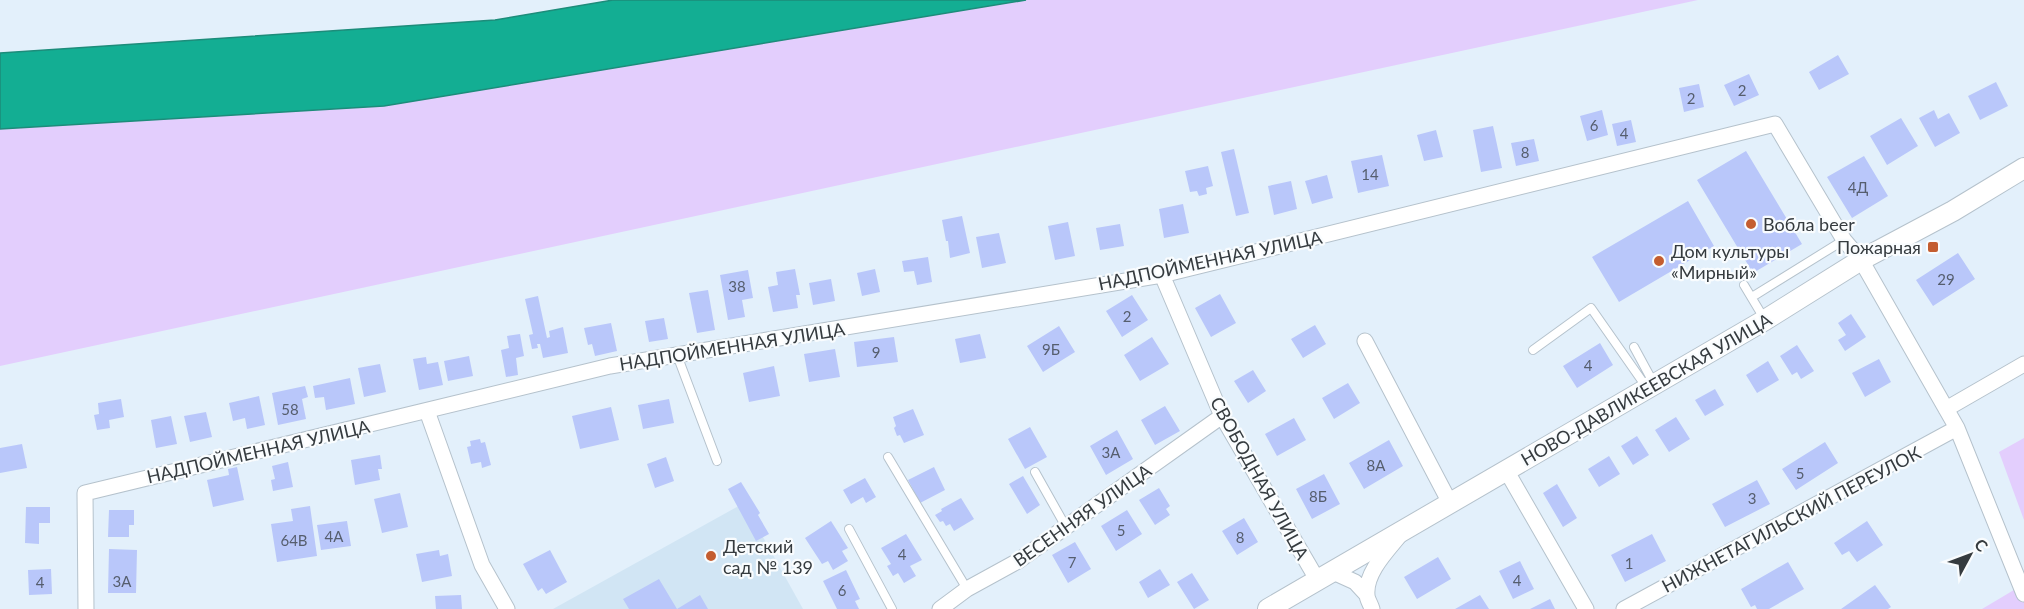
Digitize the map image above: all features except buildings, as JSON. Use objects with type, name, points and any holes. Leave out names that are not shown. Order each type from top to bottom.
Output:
[{"type":"street","name":"НАДПОЙМЕННАЯ УЛИЦА","points":[[86,609],[85,493],[610,366],[1162,275],[1775,124],[1844,240],[1861,260],[1957,428],[2024,594]]},
{"type":"street","name":"НОВО-ДАВЛИКЕЕВСКАЯ УЛИЦА","points":[[1268,609],[1765,320],[1861,260],[1953,211],[2024,168]]},
{"type":"street","name":"СВОБОДНАЯ УЛИЦА","points":[[1162,275],[1222,416],[1325,576]]},
{"type":"street","points":[[1365,341],[1450,503]]},
{"type":"street","points":[[1946,409],[2024,364]]},
{"type":"street","points":[[427,411],[482,565],[507,609]]},
{"type":"street","name":"ВЕСЕННЯЯ УЛИЦА","points":[[940,609],[967,589],[1018,561],[1222,416]]},
{"type":"street","name":"НИЖНЕТАГИЛЬСКИЙ ПЕРЕУЛОК","points":[[1624,609],[1957,428]]},
{"type":"street","points":[[1506,470],[1586,609]]},
{"type":"street","points":[[1370,602],[1371,577],[1380,560],[1404,530]]},
{"type":"street","points":[[1325,576],[1355,582],[1370,602]]},
{"type":"lane","points":[[1752,297],[1844,240]]},
{"type":"lane","points":[[1744,285],[1765,320]]},
{"type":"lane","points":[[1533,350],[1591,308],[1651,386]]},
{"type":"lane","points":[[1634,347],[1651,386]]},
{"type":"lane","points":[[677,355],[717,461]]},
{"type":"lane","points":[[888,457],[967,589]]},
{"type":"lane","points":[[1035,472],[1066,527]]},
{"type":"lane","points":[[849,529],[892,609]]},
{"type":"shaded area","points":[[613,0],[1026,0],[384,106],[0,129],[0,53],[495,20]]},
{"type":"shaded area","points":[[1026,0],[1698,0],[0,366],[0,129],[384,106]]},
{"type":"shaded area","points":[[2024,438],[2024,520],[1999,452]]},
{"type":"shaded area","name":"Детский сад № 139","points":[[744,503],[803,609],[553,609]]},
{"type":"shaded area","points":[[2024,584],[2024,609],[1982,609]]},
{"type":"place","name":"Вобла beer","points":[[1751,224]]},
{"type":"place","name":"Пожарная","points":[[1933,247]]},
{"type":"place","name":"Дом культуры «Мирный»","points":[[1659,261]]},
{"type":"place","name":"Детский сад № 139","points":[[711,556]]}]
